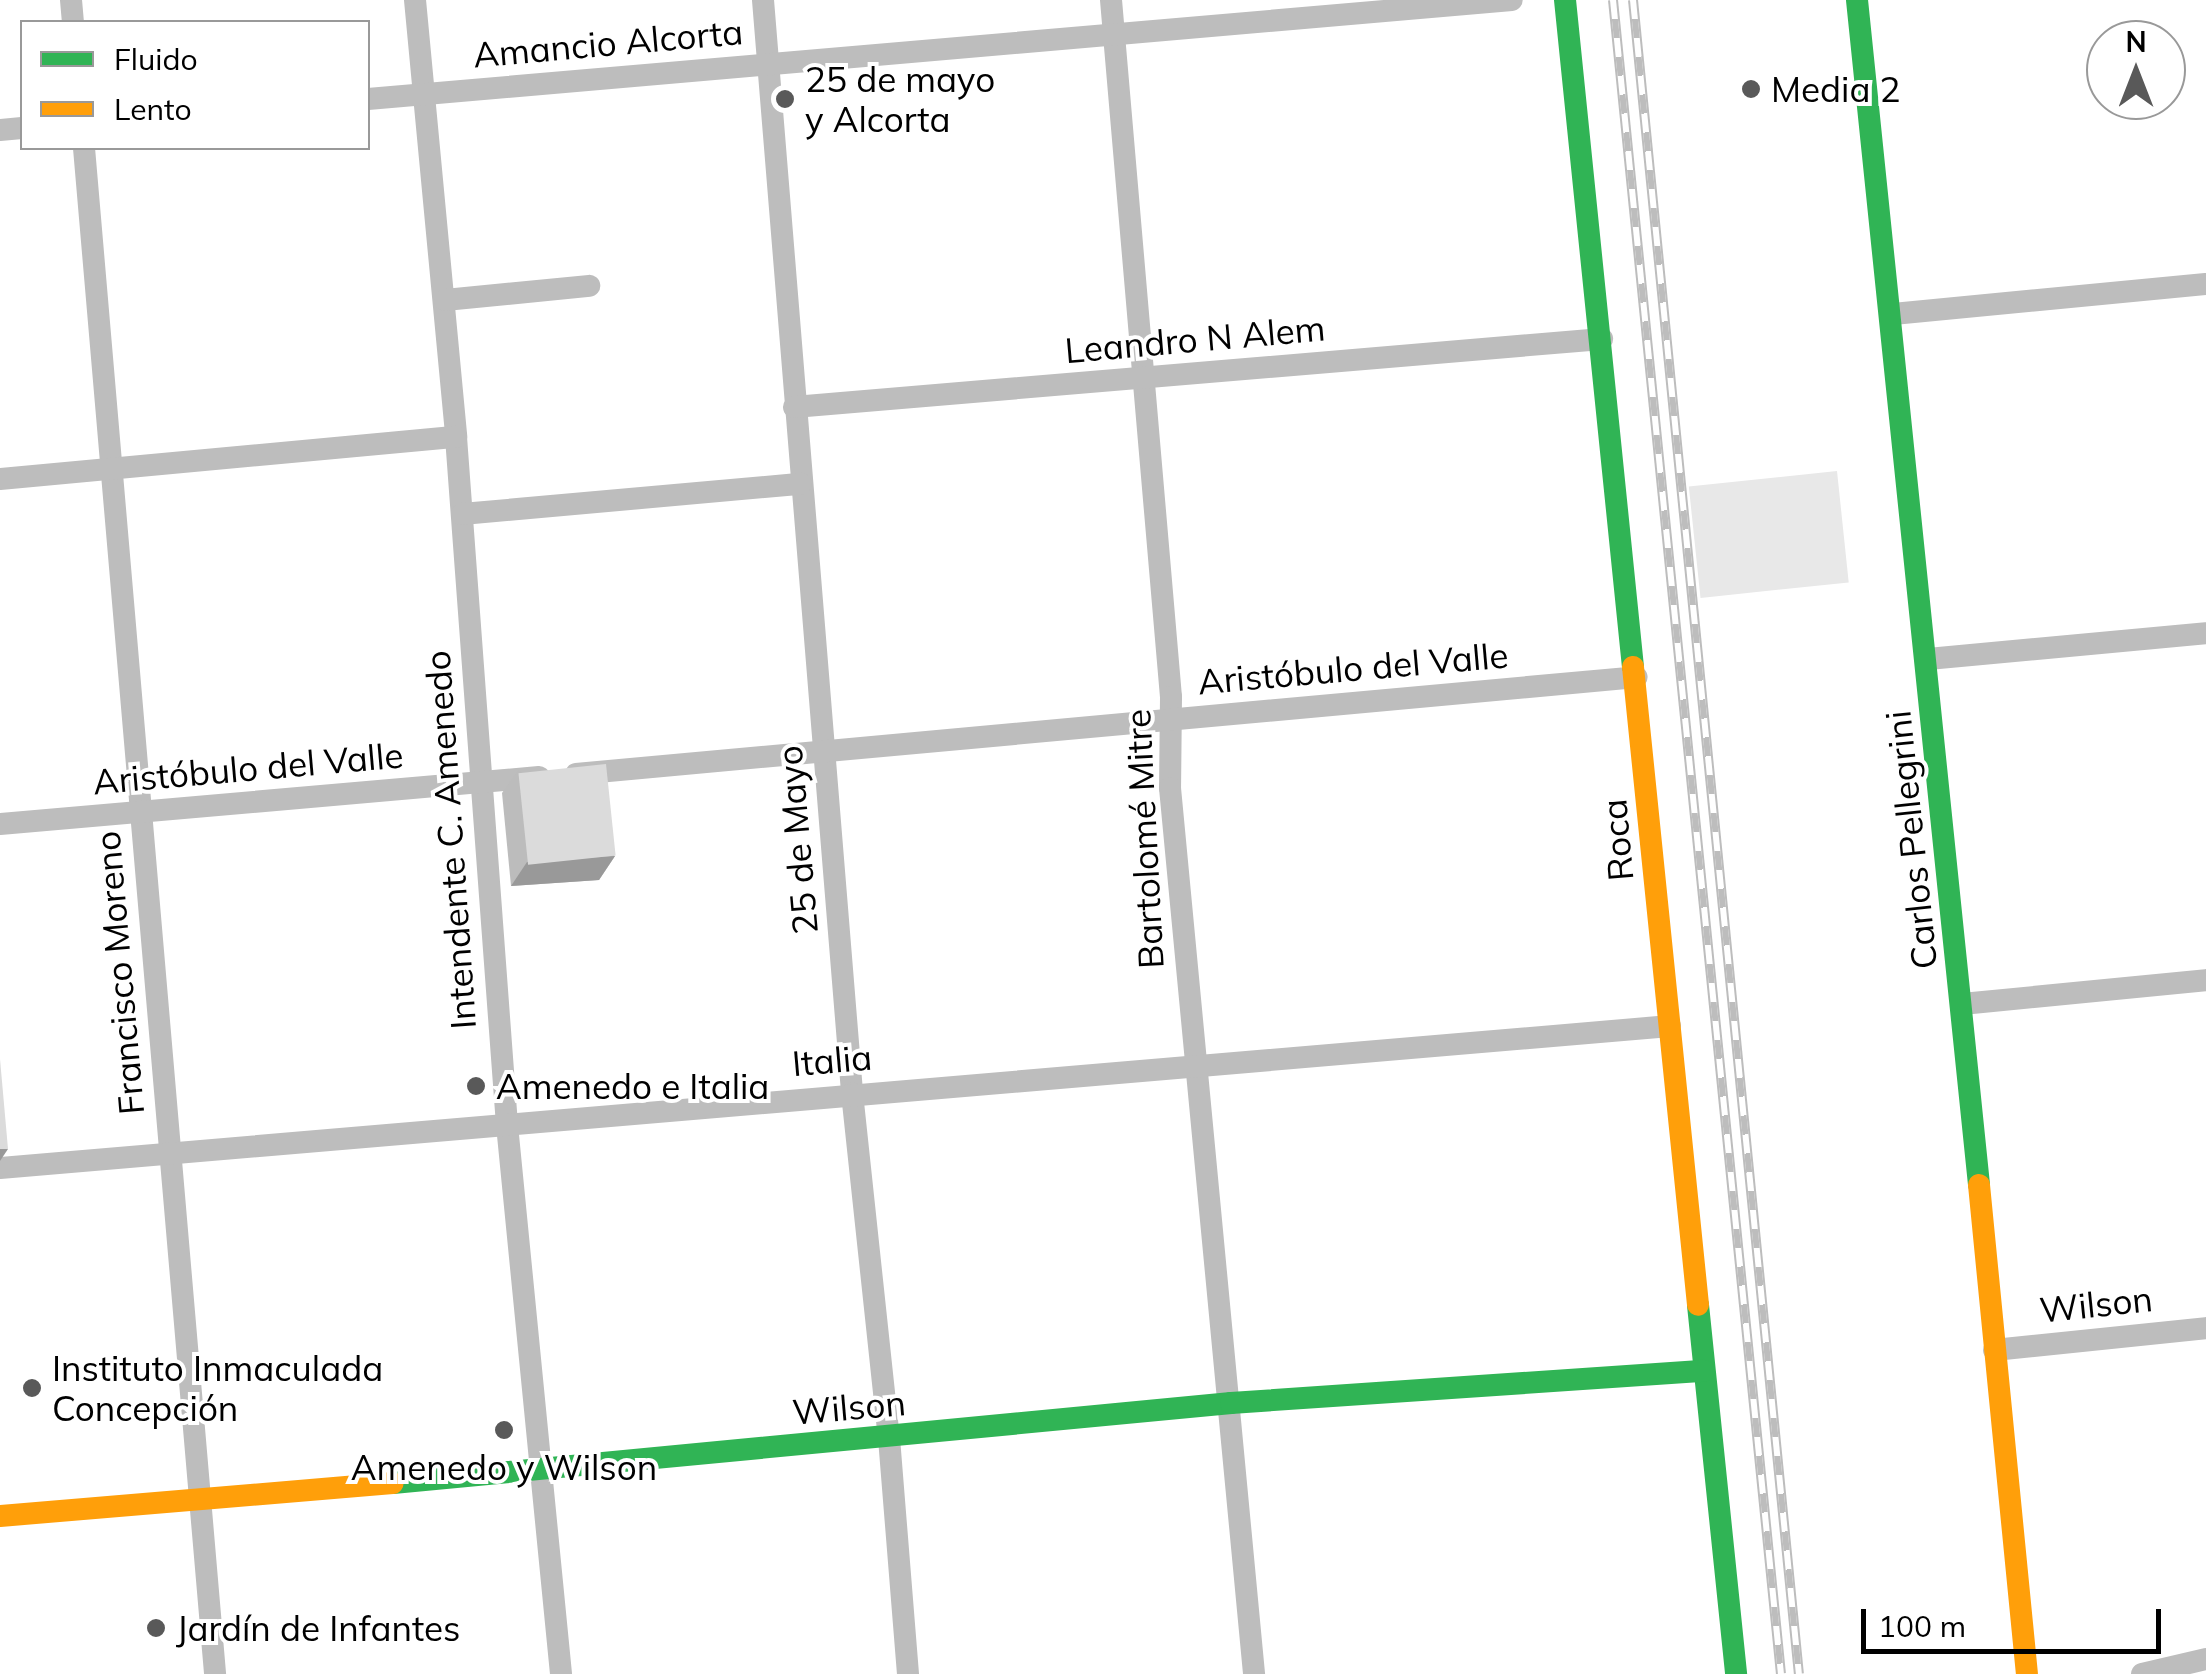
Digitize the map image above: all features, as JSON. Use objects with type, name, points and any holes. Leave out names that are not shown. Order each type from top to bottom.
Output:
[{"type":"street","name":"Intendente C. Amenedo","points":[[416,0],[456,437],[506,1126],[561,1674]]},
{"type":"street","name":"25 de Mayo","points":[[763,0],[852,1093],[889,1438],[908,1674]]},
{"type":"street","name":"Bartolomé Mitre","points":[[1111,0],[1171,721],[1170,788],[1254,1674]]},
{"type":"street","name":"Amancio Alcorta","points":[[370,99],[1512,0]]},
{"type":"street","name":"Roca","points":[[1565,0],[1736,1674]]},
{"type":"street","name":"Carlos Pellegrini","points":[[1857,0],[1893,314],[2027,1674]]},
{"type":"street","name":"Francisco Moreno","points":[[84,150],[215,1674]]},
{"type":"street","points":[[1893,314],[2206,284]]},
{"type":"street","points":[[444,300],[588,286]]},
{"type":"street","name":"Leandro N Alem","points":[[794,407],[1602,338]]},
{"type":"street","points":[[0,478],[456,437]]},
{"type":"street","points":[[462,514],[801,484]]},
{"type":"street","points":[[1928,659],[2206,633]]},
{"type":"street","name":"Aristóbulo del Valle","points":[[0,824],[1637,677]]},
{"type":"street","points":[[1962,1004],[2206,980]]},
{"type":"street","name":"Italia","points":[[0,1168],[1670,1026]]},
{"type":"street","name":"Wilson","points":[[1994,1350],[2206,1328]]},
{"type":"street","name":"Wilson","points":[[0,1516],[542,1470],[1231,1403],[1704,1371]]},
{"type":"street","points":[[2142,1674],[2206,1659]]},
{"type":"shaded area","points":[[1837,471],[1849,582],[1701,598],[1689,487]]},
{"type":"building","points":[[606,764],[616,855],[528,865],[518,773]]},
{"type":"building","points":[[0,1059],[8,1149],[0,1149]]},
{"type":"railway","points":[[1613,0],[1781,1674]]},
{"type":"railway","points":[[1633,0],[1799,1674]]},
{"type":"traffic: fast","points":[[1565,0],[1633,667]]},
{"type":"traffic: fast","points":[[1857,0],[1979,1185]]},
{"type":"traffic: fast","points":[[1698,1305],[1736,1674]]},
{"type":"traffic: fast","points":[[393,1483],[1231,1403],[1704,1371]]},
{"type":"traffic: slow","points":[[1633,667],[1698,1305]]},
{"type":"traffic: slow","points":[[1979,1185],[2027,1674]]},
{"type":"traffic: slow","points":[[0,1516],[393,1483]]},
{"type":"place","name":"Media 2","points":[[1751,89]]},
{"type":"place","name":"25 de mayo y Alcorta","points":[[785,99]]},
{"type":"place","name":"Amenedo e Italia","points":[[476,1086]]},
{"type":"place","name":"Instituto Inmaculada Concepción","points":[[32,1388]]},
{"type":"place","name":"Amenedo y Wilson","points":[[504,1430]]},
{"type":"place","name":"Jardín de Infantes","points":[[156,1628]]}]
